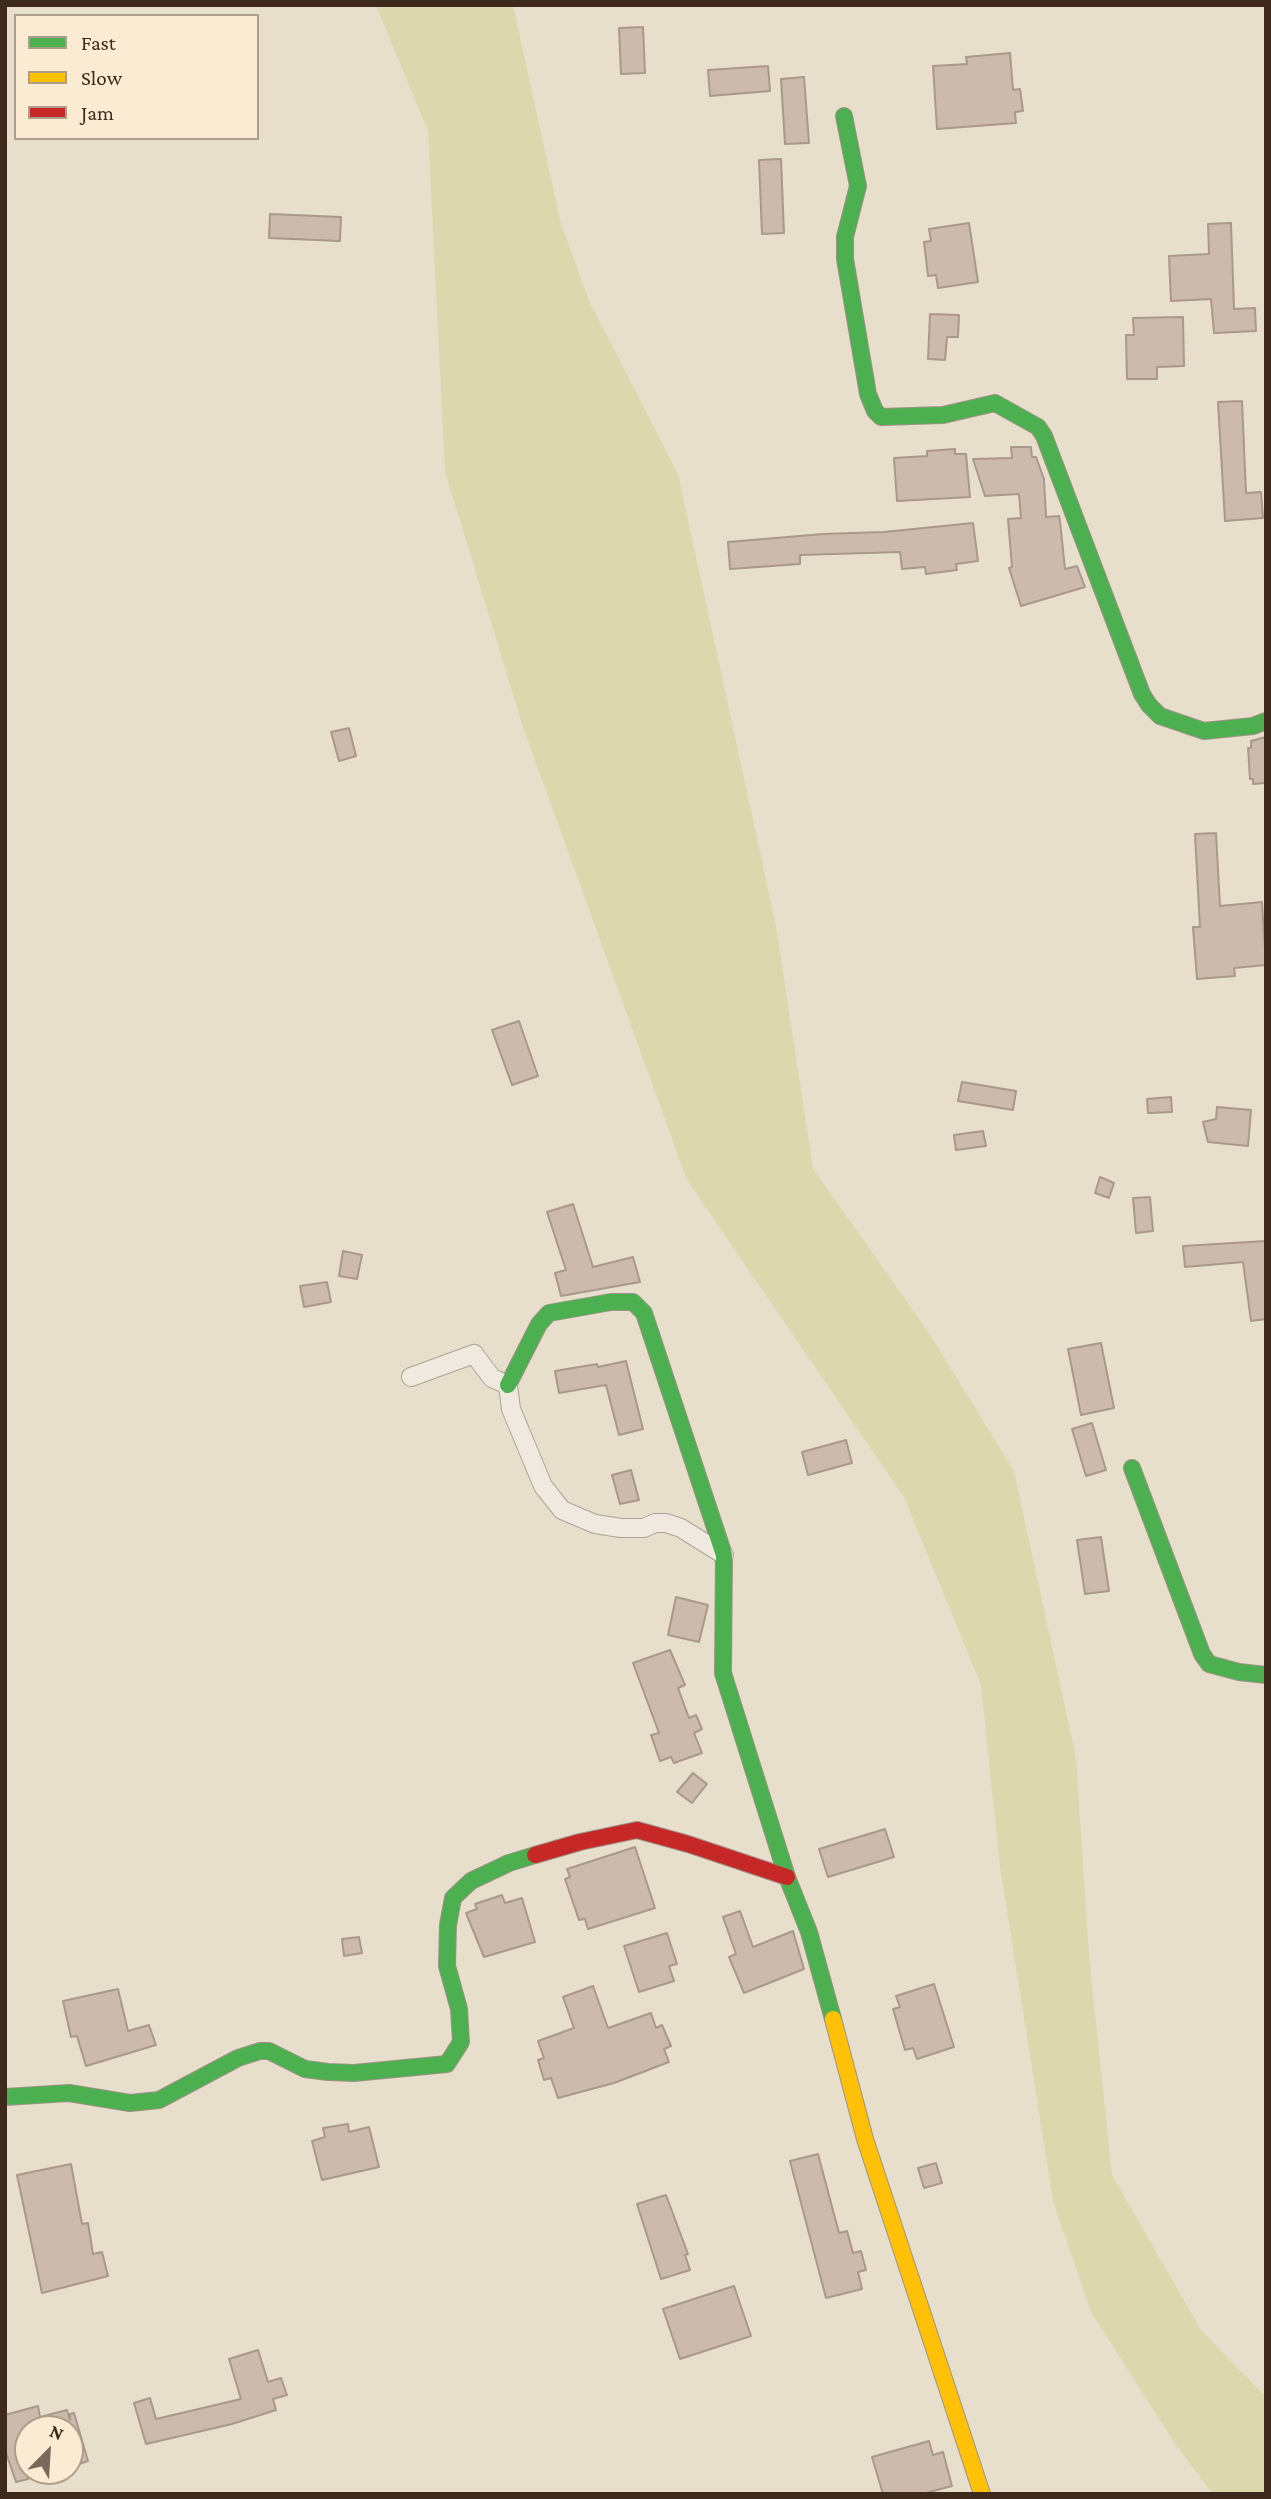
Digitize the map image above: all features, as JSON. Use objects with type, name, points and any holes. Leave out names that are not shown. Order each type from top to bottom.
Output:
[{"type":"street","points":[[844,116],[858,186],[845,237],[845,258],[868,394],[875,411],[881,417],[890,418],[943,415],[995,403],[1038,427],[1044,436],[1142,694],[1149,705],[1160,716],[1204,731],[1253,726],[1266,721]]},
{"type":"street","points":[[724,1555],[681,1528],[666,1523],[655,1523],[643,1528],[595,1524],[562,1510],[543,1486],[511,1409],[508,1385],[539,1324],[549,1313],[611,1302],[633,1302],[644,1313],[657,1348],[724,1555],[723,1673],[787,1877],[809,1932],[865,2138],[982,2494]]},
{"type":"street","points":[[411,1377],[474,1354],[492,1378],[508,1385]]},
{"type":"street","points":[[1132,1468],[1202,1654],[1209,1664],[1239,1672],[1266,1675]]},
{"type":"street","points":[[5,2097],[69,2094],[130,2103],[159,2100],[238,2058],[260,2051],[269,2051],[305,2069],[328,2072],[354,2073],[447,2064],[461,2042],[459,2009],[447,1966],[448,1925],[453,1898],[471,1881],[509,1863],[580,1842],[637,1830],[787,1877]]},
{"type":"shaded area","points":[[376,5],[513,5],[560,220],[589,301],[678,474],[776,926],[813,1169],[927,1330],[1014,1471],[1076,1758],[1089,1957],[1112,2175],[1201,2330],[1266,2397],[1266,2494],[1213,2494],[1176,2445],[1091,2312],[1053,2201],[1000,1866],[981,1685],[904,1497],[687,1180],[523,727],[445,471],[428,131]]},
{"type":"building","points":[[643,27],[645,73],[621,74],[619,28]]},
{"type":"building","points":[[1010,53],[1013,90],[1020,89],[1023,111],[1015,112],[1016,123],[937,129],[933,66],[967,64],[966,57]]},
{"type":"building","points":[[768,66],[770,91],[710,96],[708,70]]},
{"type":"building","points":[[804,77],[809,143],[785,144],[781,79]]},
{"type":"building","points":[[781,159],[784,233],[762,234],[759,160]]},
{"type":"building","points":[[270,214],[341,217],[340,241],[269,238]]},
{"type":"building","points":[[969,223],[978,282],[938,288],[936,275],[928,276],[924,242],[931,241],[929,229]]},
{"type":"building","points":[[1231,223],[1234,309],[1255,308],[1256,331],[1214,333],[1211,299],[1171,301],[1169,256],[1209,254],[1208,224]]},
{"type":"building","points":[[930,314],[959,315],[958,337],[947,337],[945,360],[928,359]]},
{"type":"building","points":[[1183,317],[1184,366],[1157,367],[1157,379],[1127,379],[1126,335],[1134,335],[1133,318]]},
{"type":"building","points":[[1242,401],[1246,493],[1261,492],[1263,518],[1225,521],[1218,402]]},
{"type":"building","points":[[1011,447],[1031,447],[1032,457],[1036,457],[1044,479],[1046,517],[1059,516],[1065,569],[1077,566],[1085,587],[1021,606],[1009,568],[1012,567],[1008,519],[1021,518],[1019,494],[985,496],[973,459],[1012,458]]},
{"type":"building","points":[[955,449],[955,454],[966,454],[970,497],[897,501],[894,458],[927,456],[927,451]]},
{"type":"building","points":[[973,523],[978,561],[956,564],[957,570],[926,574],[925,567],[902,569],[900,552],[800,555],[800,564],[730,569],[728,542]]},
{"type":"building","points":[[349,728],[356,756],[339,761],[331,732]]},
{"type":"building","points":[[1266,737],[1266,783],[1253,784],[1253,779],[1250,779],[1248,748],[1251,748],[1251,741]]},
{"type":"building","points":[[1216,833],[1220,906],[1262,902],[1266,965],[1234,968],[1235,976],[1197,979],[1193,927],[1200,927],[1195,834]]},
{"type":"building","points":[[519,1021],[538,1076],[512,1085],[492,1030]]},
{"type":"building","points":[[962,1082],[1016,1091],[1013,1110],[958,1101]]},
{"type":"building","points":[[1171,1097],[1172,1112],[1148,1113],[1147,1099]]},
{"type":"building","points":[[1217,1107],[1251,1110],[1248,1146],[1208,1142],[1203,1122],[1216,1119]]},
{"type":"building","points":[[983,1131],[986,1146],[956,1150],[954,1135]]},
{"type":"building","points":[[1100,1177],[1114,1183],[1109,1198],[1095,1193]]},
{"type":"building","points":[[1150,1197],[1153,1231],[1136,1233],[1133,1198]]},
{"type":"building","points":[[573,1204],[593,1267],[633,1257],[640,1282],[561,1296],[555,1273],[566,1270],[547,1212]]},
{"type":"building","points":[[1266,1241],[1266,1319],[1251,1321],[1243,1262],[1185,1267],[1183,1246]]},
{"type":"building","points":[[343,1251],[362,1255],[357,1279],[339,1276]]},
{"type":"building","points":[[327,1282],[331,1302],[304,1307],[300,1286]]},
{"type":"building","points":[[1101,1343],[1114,1408],[1081,1415],[1068,1349]]},
{"type":"building","points":[[626,1361],[643,1429],[619,1435],[606,1385],[559,1393],[555,1371]]},
{"type":"building","points":[[1092,1423],[1106,1470],[1086,1476],[1072,1429]]},
{"type":"building","points":[[846,1440],[852,1463],[808,1475],[802,1452]]},
{"type":"building","points":[[631,1470],[639,1500],[620,1504],[612,1475]]},
{"type":"building","points":[[1101,1537],[1109,1591],[1085,1594],[1077,1540]]},
{"type":"building","points":[[676,1597],[708,1605],[699,1642],[668,1635]]},
{"type":"building","points":[[670,1650],[685,1685],[678,1688],[689,1718],[696,1715],[702,1729],[694,1733],[702,1753],[674,1763],[671,1757],[660,1761],[651,1735],[659,1733],[633,1663]]},
{"type":"building","points":[[693,1773],[707,1784],[692,1803],[677,1792]]},
{"type":"building","points":[[885,1829],[894,1857],[828,1877],[819,1849]]},
{"type":"building","points":[[635,1847],[655,1908],[588,1929],[585,1919],[579,1920],[565,1879],[570,1877],[567,1869]]},
{"type":"building","points":[[502,1895],[505,1903],[522,1898],[535,1942],[484,1957],[466,1913],[477,1909],[475,1904]]},
{"type":"building","points":[[740,1911],[753,1947],[793,1931],[804,1969],[744,1993],[729,1957],[736,1954],[723,1917]]},
{"type":"building","points":[[667,1933],[677,1964],[669,1966],[674,1981],[639,1992],[624,1946]]},
{"type":"building","points":[[359,1937],[362,1953],[344,1956],[342,1939]]},
{"type":"building","points":[[934,1984],[954,2047],[917,2059],[913,2048],[905,2050],[893,2009],[900,2007],[896,1996]]},
{"type":"building","points":[[593,1986],[608,2028],[651,2013],[656,2028],[662,2025],[671,2046],[664,2049],[669,2062],[614,2083],[558,2098],[551,2078],[544,2080],[538,2060],[544,2058],[538,2041],[574,2028],[563,1997]]},
{"type":"building","points":[[118,1989],[128,2031],[149,2025],[156,2045],[86,2066],[77,2036],[71,2037],[63,2001]]},
{"type":"building","points":[[348,2124],[349,2132],[369,2127],[379,2167],[322,2180],[312,2141],[325,2137],[323,2128]]},
{"type":"building","points":[[818,2154],[839,2233],[847,2231],[853,2253],[861,2251],[866,2270],[858,2272],[862,2289],[826,2298],[790,2161]]},
{"type":"building","points":[[936,2163],[942,2183],[924,2188],[918,2168]]},
{"type":"building","points":[[71,2164],[82,2224],[88,2223],[93,2254],[102,2252],[108,2276],[42,2293],[17,2175]]},
{"type":"building","points":[[666,2195],[688,2254],[685,2255],[690,2270],[661,2279],[637,2204]]},
{"type":"building","points":[[734,2286],[751,2336],[680,2359],[663,2309]]},
{"type":"building","points":[[258,2350],[268,2382],[281,2378],[287,2395],[273,2399],[276,2410],[232,2424],[146,2444],[134,2403],[150,2398],[156,2419],[241,2399],[229,2359]]},
{"type":"building","points":[[38,2406],[40,2415],[14,2415],[14,2476],[5,2450],[5,2415]]},
{"type":"building","points":[[67,2410],[68,2415],[48,2415]]},
{"type":"building","points":[[929,2441],[933,2455],[943,2452],[952,2486],[922,2494],[883,2494],[872,2457]]},
{"type":"traffic: fast","points":[[844,116],[858,186],[845,237],[845,259],[868,394],[875,411],[881,417],[943,415],[995,403],[1038,427],[1044,436],[1142,694],[1149,705],[1160,716],[1204,731],[1253,726],[1266,721]]},
{"type":"traffic: fast","points":[[508,1385],[539,1324],[549,1313],[611,1302],[633,1302],[644,1313],[724,1555],[723,1673],[787,1877],[809,1932],[833,2019]]},
{"type":"traffic: fast","points":[[1132,1468],[1202,1654],[1209,1664],[1239,1672],[1266,1675]]},
{"type":"traffic: fast","points":[[5,2097],[69,2093],[130,2103],[159,2100],[238,2058],[260,2051],[269,2051],[305,2069],[328,2072],[354,2073],[447,2064],[461,2042],[459,2009],[447,1966],[448,1925],[453,1898],[471,1881],[509,1863],[535,1855]]},
{"type":"traffic: slow","points":[[833,2019],[865,2139],[982,2494]]},
{"type":"traffic: jam","points":[[535,1855],[637,1830],[787,1877]]}]
